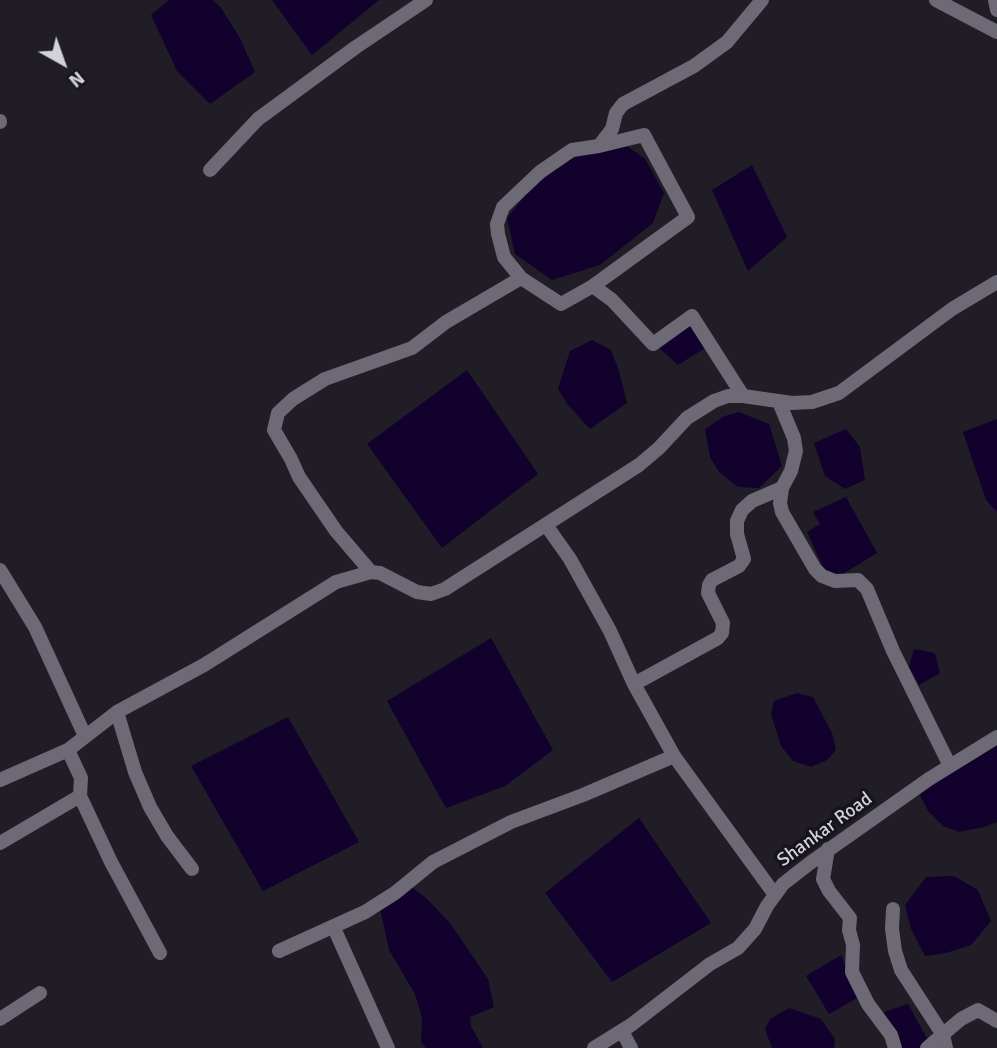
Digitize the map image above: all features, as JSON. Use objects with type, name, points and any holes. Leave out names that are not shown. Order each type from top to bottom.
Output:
[{"type":"street","points":[[210,170],[258,119],[356,47],[426,0]]},
{"type":"street","points":[[599,146],[612,129],[616,113],[623,104],[694,66],[727,42],[762,0]]},
{"type":"street","points":[[936,0],[997,33]]},
{"type":"street","points":[[995,0],[997,10]]},
{"type":"street","points":[[644,135],[688,217],[593,286],[561,304],[521,278],[504,257],[497,224],[503,207],[540,172],[572,150],[599,146],[644,135]]},
{"type":"street","points":[[371,572],[336,531],[299,477],[274,430],[278,413],[325,379],[412,348],[446,322],[521,278]]},
{"type":"street","points":[[0,780],[68,750],[117,712],[204,665],[336,582],[371,572],[380,573],[417,592],[431,594],[445,589],[639,465],[687,418],[728,396],[779,402],[812,402],[839,393],[952,309],[997,282]]},
{"type":"street","points":[[593,286],[612,300],[653,344],[692,316],[743,396]]},
{"type":"street","points":[[779,402],[796,451],[782,488],[782,512],[814,569],[827,579],[858,580],[867,589],[893,650],[950,766]]},
{"type":"street","points":[[634,684],[718,638],[722,633],[723,622],[708,593],[709,585],[712,580],[739,566],[744,559],[737,534],[737,521],[742,510],[752,501],[782,488]]},
{"type":"street","points":[[546,525],[570,559],[598,608],[634,684],[674,756],[775,895]]},
{"type":"street","points":[[0,570],[35,627],[86,736]]},
{"type":"street","points":[[117,712],[135,772],[150,807],[167,836],[192,869]]},
{"type":"street","name":"Shankar Road","points":[[598,1047],[710,964],[738,948],[755,929],[783,884],[828,849],[997,737]]},
{"type":"street","points":[[68,750],[81,778],[80,796],[111,862],[160,953]]},
{"type":"street","points":[[279,951],[334,928],[395,893],[433,862],[511,822],[674,756]]},
{"type":"street","points":[[0,843],[80,796]]},
{"type":"street","points":[[828,849],[823,879],[850,918],[852,972],[868,1004],[891,1035],[895,1048]]},
{"type":"street","points":[[893,909],[892,929],[901,970],[945,1042]]},
{"type":"street","points":[[334,928],[388,1048]]},
{"type":"street","points":[[0,1019],[40,993]]},
{"type":"street","points":[[927,1048],[945,1042],[961,1019],[978,1010],[997,1021]]},
{"type":"street","points":[[622,1031],[631,1048]]},
{"type":"shaded area","points":[[169,0],[213,0],[240,38],[255,72],[210,104],[177,71],[151,15]]},
{"type":"shaded area","points":[[272,0],[379,0],[312,55]]},
{"type":"shaded area","points":[[624,144],[645,159],[664,193],[653,223],[600,265],[552,280],[515,254],[507,218],[532,187],[569,159]]},
{"type":"shaded area","points":[[752,165],[787,237],[748,271],[712,190]]},
{"type":"shaded area","points":[[693,318],[710,345],[678,365],[658,347]]},
{"type":"shaded area","points":[[592,340],[611,350],[627,403],[590,429],[568,405],[558,389],[570,351]]},
{"type":"shaded area","points":[[467,370],[538,474],[442,548],[367,444]]},
{"type":"shaded area","points":[[739,412],[769,424],[782,466],[759,488],[738,487],[719,472],[710,457],[705,429],[725,416]]},
{"type":"shaded area","points":[[997,419],[997,512],[986,500],[963,432]]},
{"type":"shaded area","points":[[846,429],[860,447],[865,480],[845,489],[825,476],[814,443]]},
{"type":"shaded area","points":[[846,497],[877,553],[830,582],[807,532],[820,524],[813,512]]},
{"type":"shaded area","points":[[491,638],[553,750],[505,786],[446,808],[387,701]]},
{"type":"shaded area","points":[[914,649],[935,653],[940,673],[919,685],[909,667]]},
{"type":"shaded area","points":[[797,693],[813,697],[832,733],[836,750],[827,760],[811,767],[793,761],[781,746],[771,714],[774,701]]},
{"type":"shaded area","points":[[288,717],[359,842],[263,891],[191,766]]},
{"type":"shaded area","points":[[997,737],[997,822],[959,832],[943,826],[928,811],[919,793]]},
{"type":"shaded area","points":[[639,818],[711,923],[612,982],[545,893]]},
{"type":"shaded area","points":[[954,876],[978,890],[991,921],[971,945],[925,956],[911,929],[905,905],[926,877]]},
{"type":"shaded area","points":[[400,879],[426,898],[450,923],[488,979],[494,1007],[470,1017],[471,1026],[483,1048],[426,1048],[421,1042],[422,1018],[415,994],[389,950],[379,903]]},
{"type":"shaded area","points":[[841,955],[859,997],[829,1014],[806,976]]},
{"type":"shaded area","points":[[908,1004],[930,1044],[919,1048],[900,1048],[884,1012]]},
{"type":"shaded area","points":[[789,1008],[821,1019],[835,1039],[834,1048],[772,1048],[765,1029],[770,1019]]}]
